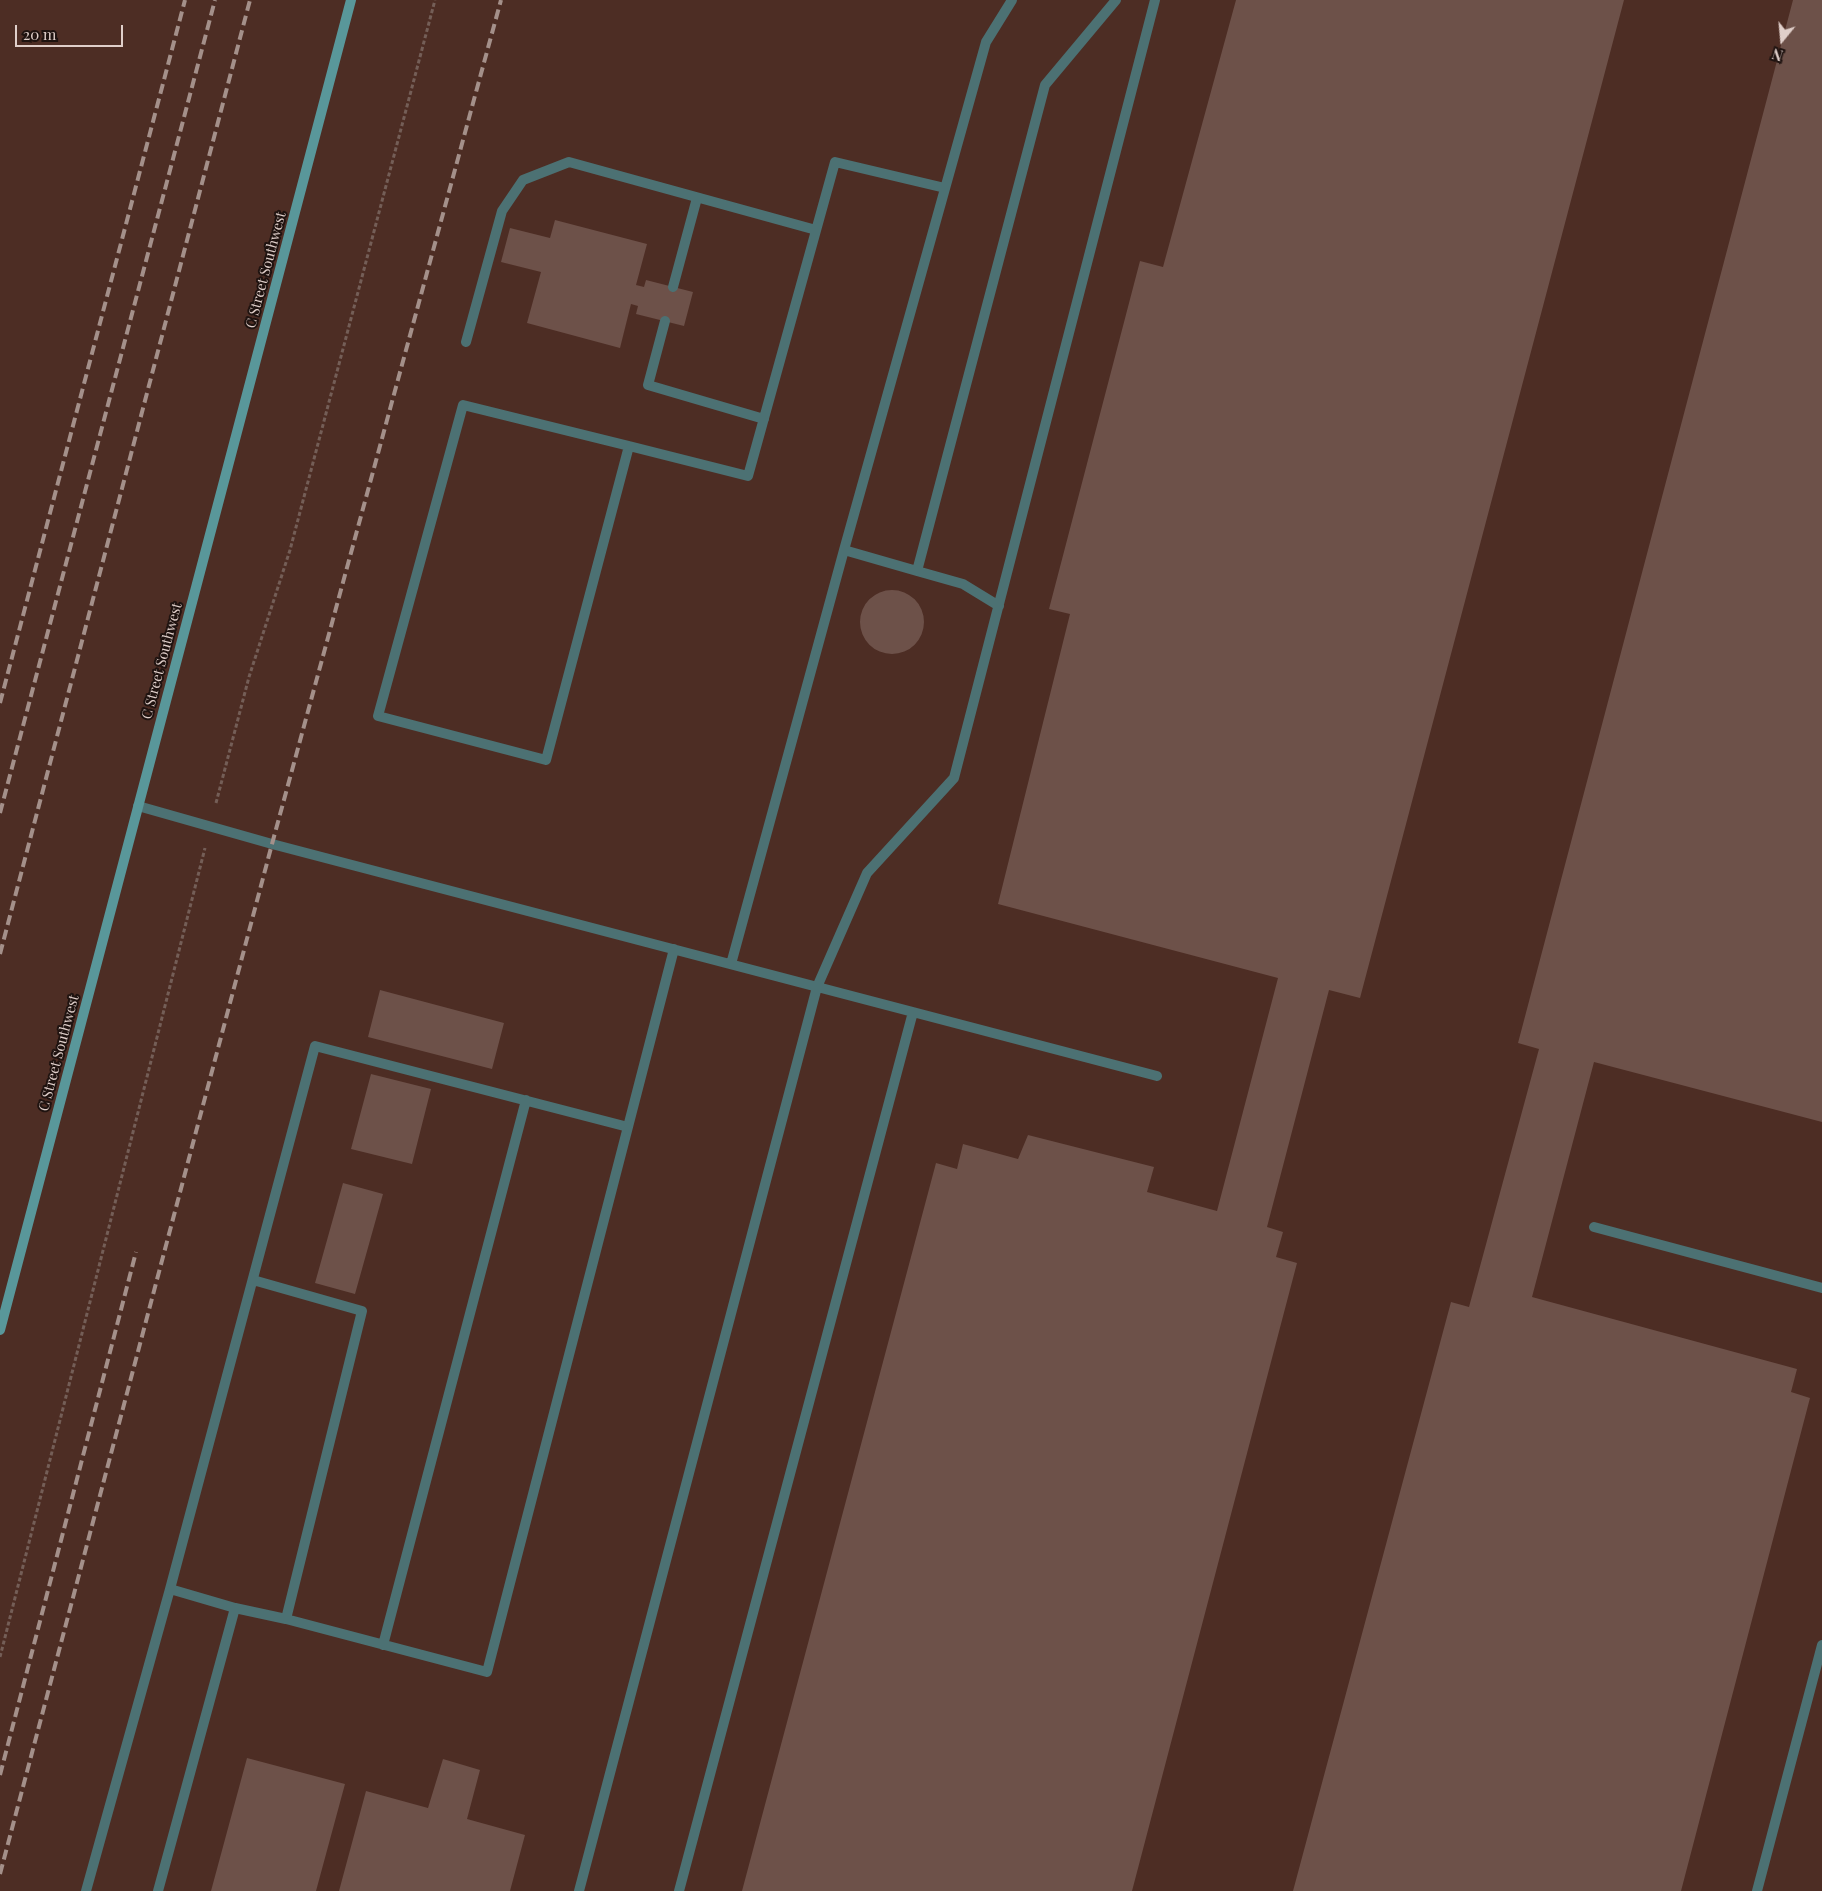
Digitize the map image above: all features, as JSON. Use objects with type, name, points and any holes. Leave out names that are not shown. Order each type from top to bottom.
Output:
[{"type":"main road","name":"C Street Southwest","points":[[0,1330],[351,0]]},
{"type":"lane","points":[[731,964],[986,42],[1012,0]]},
{"type":"lane","points":[[917,571],[1045,85],[1116,0]]},
{"type":"lane","points":[[580,1891],[817,987],[867,873],[954,778],[1155,0]]},
{"type":"lane","points":[[466,342],[502,211],[523,180],[569,162],[816,230]]},
{"type":"lane","points":[[630,446],[546,760],[378,716],[463,405],[630,446],[748,476],[835,162],[945,188]]},
{"type":"lane","points":[[674,287],[697,198]]},
{"type":"lane","points":[[665,321],[648,385],[764,419]]},
{"type":"lane","points":[[844,550],[963,584],[998,606]]},
{"type":"lane","points":[[138,806],[210,828],[1157,1076]]},
{"type":"lane","points":[[170,1588],[235,1608],[286,1619],[487,1672],[674,949]]},
{"type":"lane","points":[[679,1891],[913,1012]]},
{"type":"lane","points":[[86,1891],[170,1588],[315,1046],[628,1126]]},
{"type":"lane","points":[[383,1645],[526,1100]]},
{"type":"lane","points":[[1594,1227],[1822,1288]]},
{"type":"lane","points":[[253,1280],[362,1311],[286,1619]]},
{"type":"lane","points":[[158,1891],[235,1608]]},
{"type":"lane","points":[[1757,1891],[1822,1645]]},
{"type":"path","points":[[243,699],[290,550],[435,0]]},
{"type":"path","points":[[0,1657],[182,937]]},
{"type":"shaded area","points":[[0,0],[1822,0],[1822,1891],[0,1891]]},
{"type":"building","points":[[1236,0],[1624,0],[1360,998],[1329,990],[1267,1227],[1283,1232],[1276,1257],[1297,1263],[1132,1891],[742,1891],[936,1163],[957,1169],[963,1144],[1018,1159],[1028,1135],[1154,1167],[1147,1192],[1217,1211],[1278,978],[998,904],[1070,614],[1049,609],[1140,261],[1163,267]]},
{"type":"building","points":[[1793,0],[1822,0],[1822,1122],[1594,1062],[1532,1297],[1797,1369],[1791,1392],[1810,1398],[1681,1891],[1293,1891],[1451,1302],[1469,1307],[1539,1049],[1518,1043]]},
{"type":"building","points":[[555,220],[647,244],[636,285],[644,287],[646,280],[693,292],[684,326],[636,314],[638,306],[631,304],[620,348],[527,323],[541,272],[501,262],[510,228],[550,238]]},
{"type":"building","points":[[892,590],[904,592],[915,599],[922,610],[924,622],[922,634],[915,645],[904,652],[892,654],[880,652],[869,645],[862,634],[860,622],[862,610],[869,599],[880,592]]},
{"type":"building","points":[[380,990],[504,1023],[492,1069],[368,1037]]},
{"type":"building","points":[[371,1074],[431,1089],[412,1164],[351,1149]]},
{"type":"building","points":[[343,1183],[383,1194],[355,1294],[315,1283]]},
{"type":"building","points":[[247,1758],[345,1784],[316,1891],[211,1891]]},
{"type":"building","points":[[443,1759],[480,1770],[467,1819],[525,1835],[510,1891],[339,1891],[366,1791],[428,1808]]},
{"type":"railway","points":[[0,703],[185,0]]},
{"type":"railway","points":[[0,813],[215,0]]},
{"type":"railway","points":[[0,954],[250,0]]},
{"type":"railway","points":[[0,1874],[272,844],[501,0]]},
{"type":"railway","points":[[0,1775],[136,1252]]}]
